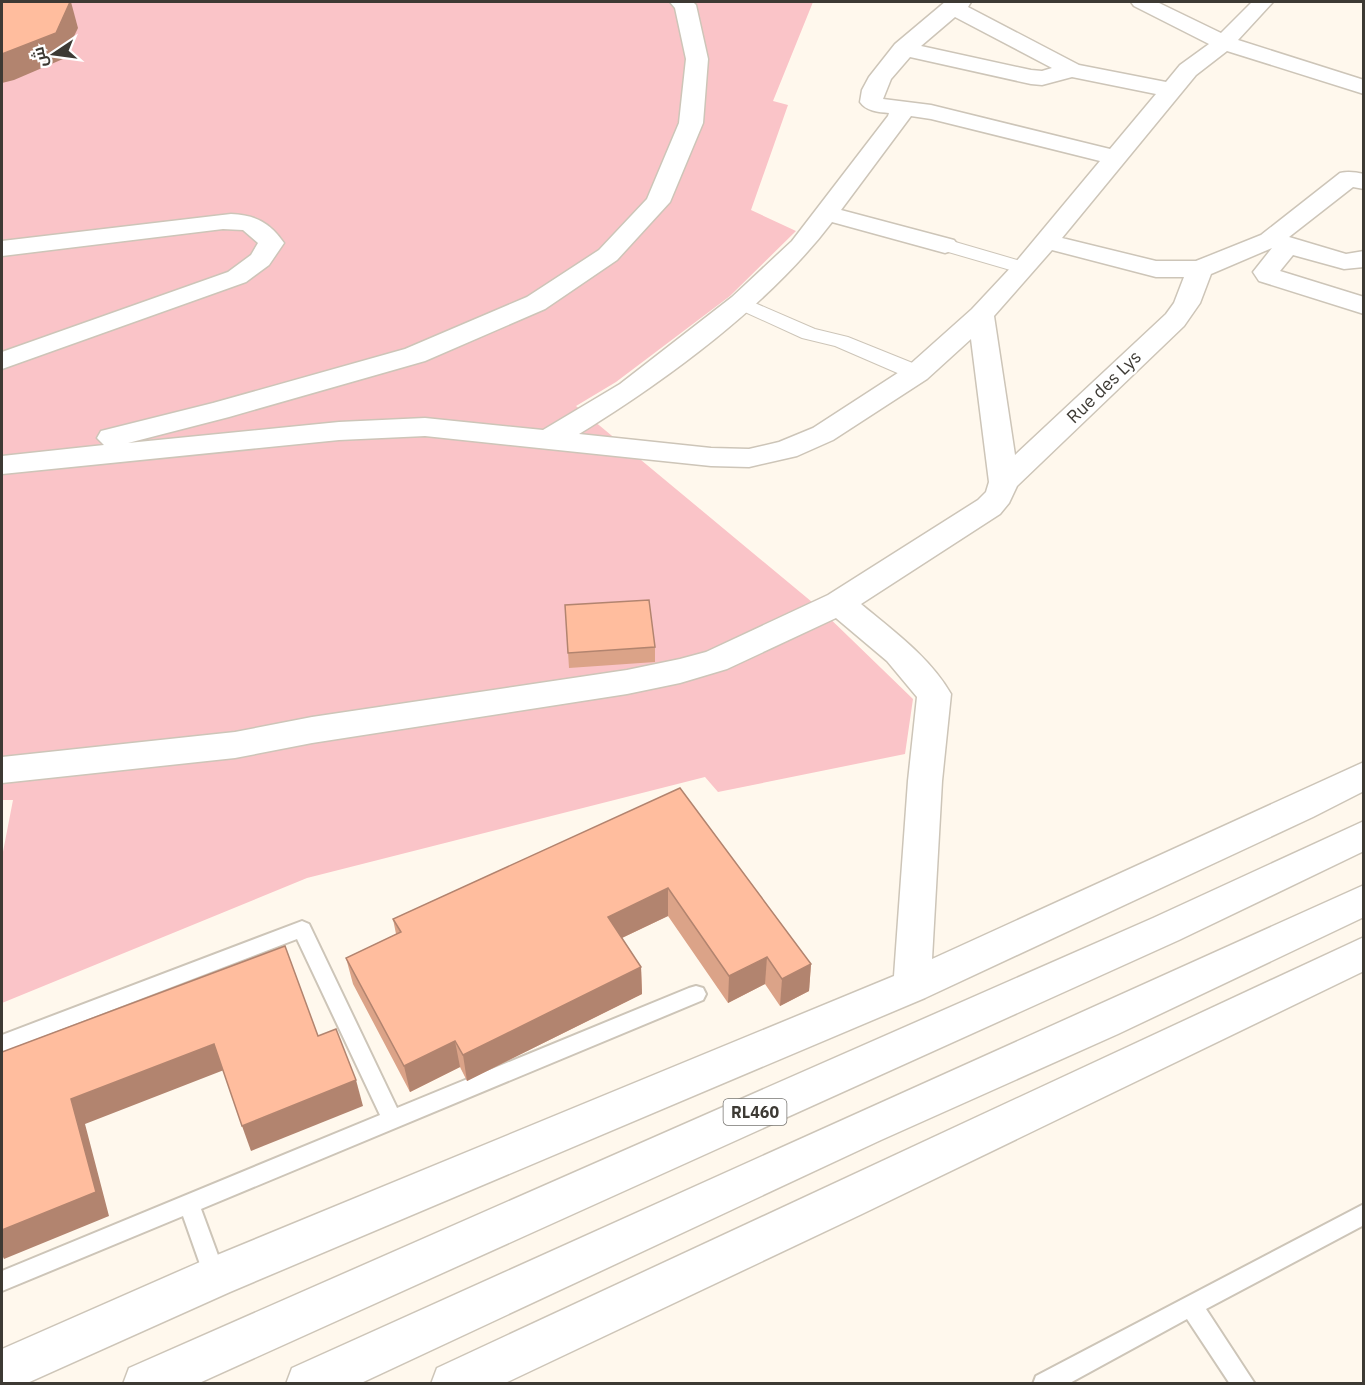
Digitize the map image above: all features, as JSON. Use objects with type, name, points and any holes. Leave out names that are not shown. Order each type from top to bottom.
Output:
[{"type":"street","points":[[72,458],[104,440],[219,411],[416,355],[536,303],[608,255],[658,202],[691,123],[697,59],[685,5],[681,2]]},
{"type":"street","points":[[1141,2],[1224,43],[1364,87]]},
{"type":"street","points":[[2,465],[339,431],[424,428],[711,457],[749,458],[787,449],[823,434],[917,373],[981,315],[1024,268],[1188,70],[1224,43],[1263,2]]},
{"type":"street","points":[[1115,157],[931,112],[878,105],[871,102],[871,98],[903,49],[957,4],[1072,70],[1172,90]]},
{"type":"street","points":[[903,49],[1031,77],[1042,78],[1072,70]]},
{"type":"street","points":[[546,441],[630,390],[741,303],[801,246],[899,117],[902,108]]},
{"type":"street","points":[[1364,182],[1349,178],[1279,243],[1266,272],[1268,276],[1364,306]]},
{"type":"street","points":[[826,213],[1024,268]]},
{"type":"street","points":[[2,248],[245,221],[263,230],[271,243],[260,260],[237,277],[2,361]]},
{"type":"street","points":[[1046,241],[1156,269],[1200,269],[1279,243],[1344,261],[1364,259]]},
{"type":"street","name":"Rue des Lys","points":[[2,770],[235,745],[312,730],[653,678],[716,661],[838,603],[989,507],[999,496],[1004,482],[1175,320],[1187,303],[1200,269]]},
{"type":"street","points":[[741,303],[809,334],[841,341],[917,373]]},
{"type":"street","points":[[981,315],[1004,482]]},
{"type":"street","points":[[838,603],[898,653],[934,694],[925,781],[912,986]]},
{"type":"street","points":[[2,1371],[215,1277],[912,986],[1301,807],[1364,775]]},
{"type":"street","name":"RL460","points":[[145,1383],[347,1296],[612,1175],[1166,929],[1364,836]]},
{"type":"street","points":[[308,1383],[867,1127],[1104,1022],[1364,900]]},
{"type":"street","points":[[453,1383],[847,1200],[1364,953]]},
{"type":"lane","points":[[2,1044],[302,929],[393,1120]]},
{"type":"lane","points":[[2,1281],[696,994]]},
{"type":"lane","points":[[189,1204],[215,1277]]},
{"type":"lane","points":[[1044,1383],[1364,1214]]},
{"type":"lane","points":[[1191,1306],[1244,1383]]},
{"type":"shaded area","points":[[2,2],[813,2],[773,101],[788,105],[751,210],[796,231],[730,296],[616,382],[576,406],[818,607],[913,699],[905,754],[718,792],[705,777],[307,878],[2,1003],[2,857],[13,800],[2,800]]},
{"type":"building","points":[[2,2],[70,2],[56,33],[2,54]]},
{"type":"building","points":[[649,600],[655,647],[568,653],[565,605]]},
{"type":"building","points":[[680,788],[811,964],[782,979],[767,957],[729,976],[668,888],[608,917],[641,967],[463,1055],[455,1041],[404,1066],[346,958],[401,932],[393,919]]},
{"type":"building","points":[[285,946],[318,1036],[336,1029],[356,1080],[242,1126],[214,1044],[71,1099],[96,1192],[2,1230],[2,1052]]}]
